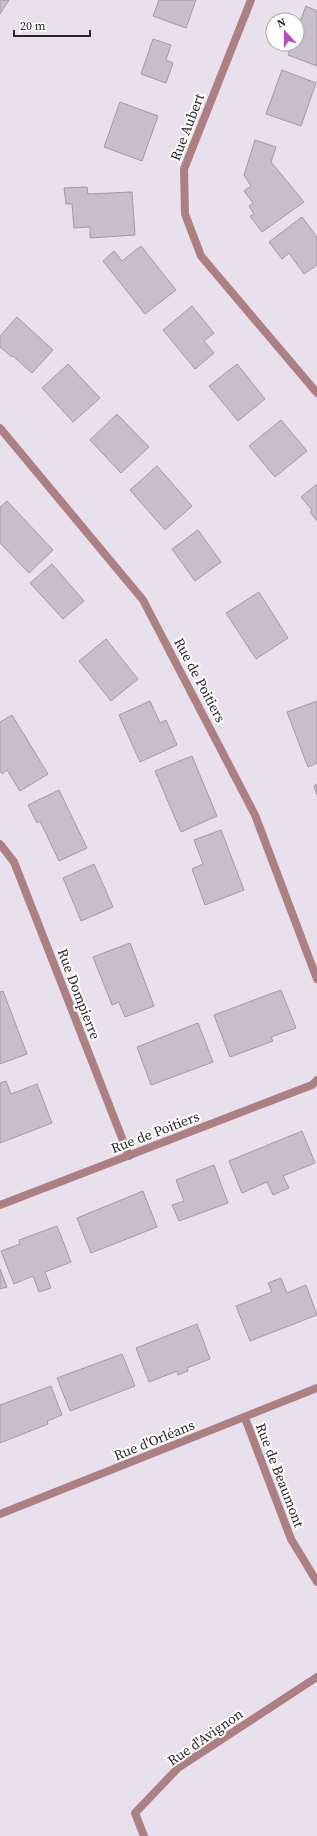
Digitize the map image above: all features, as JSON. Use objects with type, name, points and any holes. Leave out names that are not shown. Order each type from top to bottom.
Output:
[{"type":"street","name":"Rue Aubert","points":[[251,0],[184,169],[185,214],[201,256],[317,393]]},
{"type":"street","name":"Rue de Poitiers","points":[[0,428],[143,600],[256,815],[317,980]]},
{"type":"street","name":"Rue Dompierre","points":[[0,844],[14,862],[129,1156]]},
{"type":"street","name":"Rue de Poitiers","points":[[0,1205],[312,1085],[317,1080]]},
{"type":"street","name":"Rue d'Orléans","points":[[0,1514],[245,1418],[317,1388]]},
{"type":"street","name":"Rue de Beaumont","points":[[245,1418],[291,1539],[317,1582]]},
{"type":"street","name":"Rue d'Avignon","points":[[144,1836],[135,1813],[178,1768],[317,1677]]},
{"type":"building","points":[[0,0],[9,0],[0,14]]},
{"type":"building","points":[[159,0],[196,0],[186,28],[153,16]]},
{"type":"building","points":[[306,6],[317,11],[317,66],[288,55],[289,52],[305,52],[305,12],[304,12]]},
{"type":"building","points":[[153,39],[171,45],[166,60],[173,63],[166,83],[141,74]]},
{"type":"building","points":[[282,70],[316,83],[301,126],[266,114]]},
{"type":"building","points":[[120,102],[158,116],[142,161],[104,147]]},
{"type":"building","points":[[255,140],[276,147],[271,162],[304,202],[262,232],[250,216],[254,214],[249,206],[253,203],[244,191],[251,186],[244,175]]},
{"type":"building","points":[[87,187],[88,194],[132,192],[135,235],[90,238],[90,227],[74,228],[72,204],[66,204],[64,188]]},
{"type":"building","points":[[302,217],[317,237],[317,265],[304,274],[289,253],[282,259],[269,242]]},
{"type":"building","points":[[141,246],[176,290],[145,314],[103,261],[114,251],[122,261]]},
{"type":"building","points":[[192,306],[214,333],[204,341],[214,353],[195,369],[163,330]]},
{"type":"building","points":[[17,317],[53,350],[32,373],[13,356],[12,357],[0,347],[0,336]]},
{"type":"building","points":[[68,364],[100,398],[73,422],[42,388]]},
{"type":"building","points":[[237,364],[265,399],[238,421],[209,386]]},
{"type":"building","points":[[117,414],[149,447],[121,473],[90,440]]},
{"type":"building","points":[[281,420],[307,451],[275,477],[249,446]]},
{"type":"building","points":[[157,466],[192,506],[165,530],[130,490]]},
{"type":"building","points":[[317,484],[317,521],[310,512],[312,510],[301,497]]},
{"type":"building","points":[[7,501],[53,550],[29,573],[0,543],[0,507]]},
{"type":"building","points":[[198,530],[221,562],[195,581],[172,549]]},
{"type":"building","points":[[52,564],[84,601],[63,619],[30,583]]},
{"type":"building","points":[[259,592],[288,638],[256,659],[226,613]]},
{"type":"building","points":[[106,639],[138,679],[111,701],[79,661]]},
{"type":"building","points":[[150,701],[160,723],[166,720],[177,745],[140,762],[119,715]]},
{"type":"building","points":[[317,701],[317,763],[308,767],[287,712]]},
{"type":"building","points":[[12,715],[48,774],[20,791],[7,770],[2,774],[0,771],[0,722]]},
{"type":"building","points":[[192,756],[217,816],[181,832],[155,771]]},
{"type":"building","points":[[317,784],[317,795],[314,786]]},
{"type":"building","points":[[59,790],[87,848],[59,861],[40,821],[37,823],[28,805]]},
{"type":"building","points":[[221,830],[244,890],[205,905],[192,869],[203,864],[194,840]]},
{"type":"building","points":[[94,864],[113,907],[81,921],[63,878]]},
{"type":"building","points":[[130,943],[154,1006],[125,1017],[119,1002],[112,1005],[93,957]]},
{"type":"building","points":[[281,990],[296,1028],[271,1037],[273,1041],[230,1057],[214,1015]]},
{"type":"building","points":[[3,991],[27,1054],[0,1064],[0,992]]},
{"type":"building","points":[[198,1023],[213,1062],[151,1085],[137,1047]]},
{"type":"building","points":[[6,1081],[11,1094],[37,1084],[52,1123],[0,1143],[0,1083]]},
{"type":"building","points":[[302,1131],[315,1163],[283,1176],[289,1188],[273,1195],[267,1182],[242,1193],[229,1161]]},
{"type":"building","points":[[214,1165],[228,1203],[179,1221],[172,1205],[184,1201],[176,1180]]},
{"type":"building","points":[[143,1191],[157,1227],[91,1253],[77,1218]]},
{"type":"building","points":[[57,1226],[71,1262],[45,1272],[51,1288],[39,1292],[33,1276],[14,1284],[1,1251],[20,1244],[19,1240]]},
{"type":"building","points":[[0,1269],[7,1287],[0,1289]]},
{"type":"building","points":[[281,1278],[287,1293],[306,1285],[317,1315],[250,1341],[236,1306],[272,1292],[268,1283]]},
{"type":"building","points":[[197,1324],[210,1359],[187,1368],[188,1371],[178,1375],[177,1371],[149,1382],[136,1348]]},
{"type":"building","points":[[122,1354],[135,1386],[70,1411],[57,1378]]},
{"type":"building","points":[[51,1386],[62,1415],[47,1421],[48,1424],[0,1443],[0,1405]]}]
